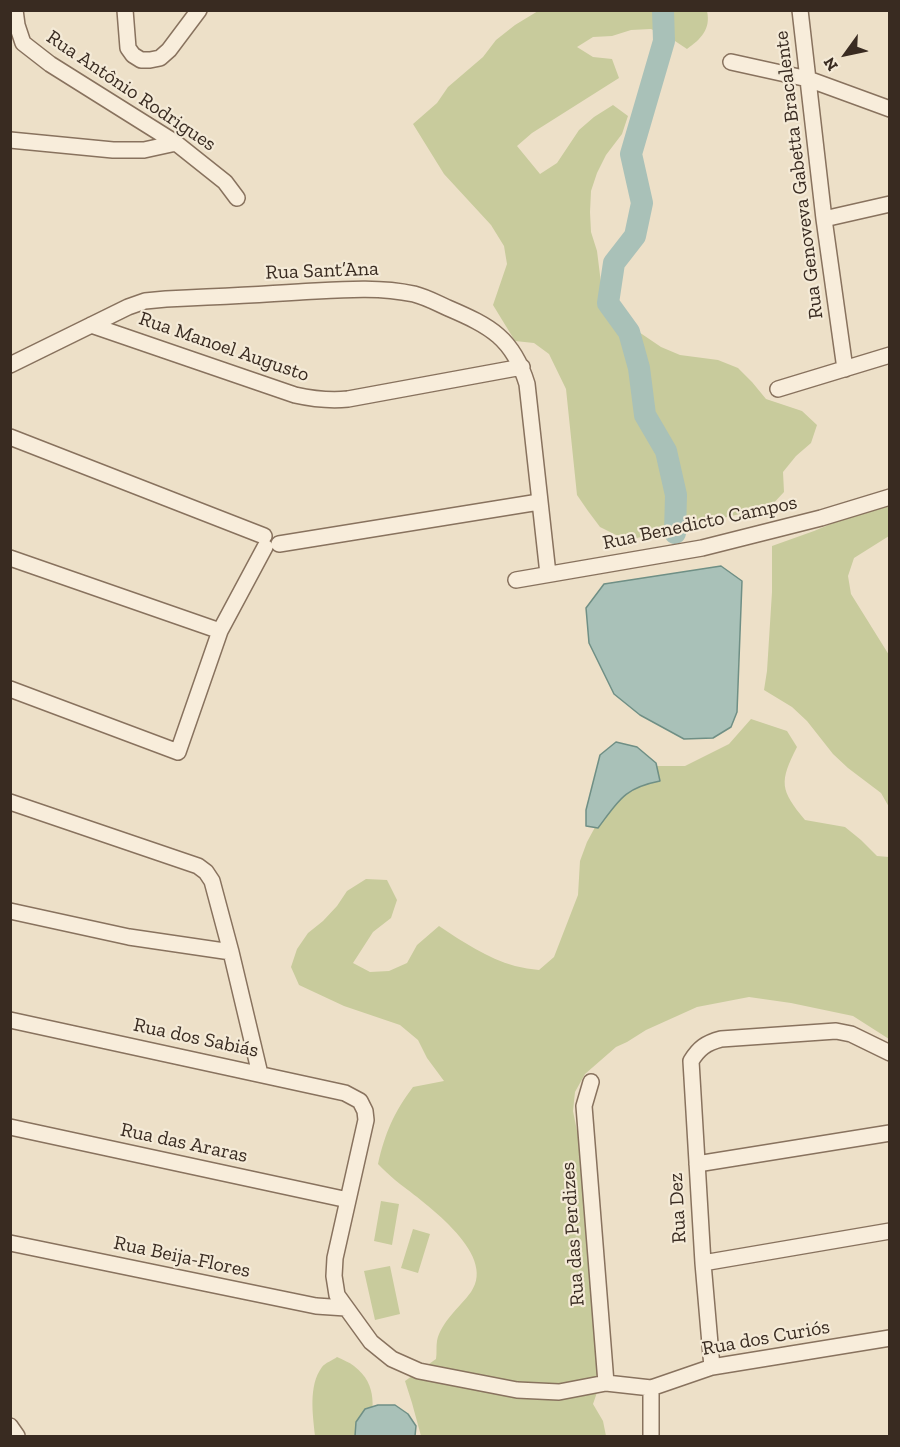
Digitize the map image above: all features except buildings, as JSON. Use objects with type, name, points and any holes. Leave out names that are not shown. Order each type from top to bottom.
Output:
[{"type":"street","name":"Rua Antônio Rodrigues","points":[[15,10],[23,43],[50,64],[176,143],[225,182],[237,198]]},
{"type":"street","points":[[125,10],[128,48],[141,60],[160,58],[199,10]]},
{"type":"street","name":"Rua Genoveva Gabetta Bracalente","points":[[800,10],[824,219],[845,369]]},
{"type":"street","points":[[731,62],[808,79],[890,109]]},
{"type":"street","points":[[10,140],[113,150],[144,150],[176,143]]},
{"type":"street","points":[[824,219],[890,204]]},
{"type":"street","name":"Rua Sant’Ana","points":[[10,365],[128,307],[145,301],[370,289],[417,295],[487,327],[501,337],[522,367],[527,384],[548,574]]},
{"type":"street","name":"Rua Manoel Augusto","points":[[91,325],[295,395],[316,400],[348,399],[522,367]]},
{"type":"street","points":[[778,389],[890,355]]},
{"type":"street","points":[[10,437],[269,542],[539,502]]},
{"type":"street","name":"Rua Benedicto Campos","points":[[516,580],[702,548],[821,518],[890,497]]},
{"type":"street","points":[[10,689],[178,752],[220,631],[269,542]]},
{"type":"street","points":[[10,558],[220,631]]},
{"type":"street","points":[[10,802],[198,866],[206,872],[212,881],[231,952],[260,1074]]},
{"type":"street","points":[[10,911],[129,937],[231,952]]},
{"type":"street","name":"Rua dos Sabiás","points":[[10,1020],[260,1074],[345,1094],[360,1101],[366,1120],[348,1200]]},
{"type":"street","name":"Rua Dez","points":[[712,1367],[703,1263],[691,1061],[699,1049],[708,1042],[721,1039],[836,1031],[851,1034],[890,1053]]},
{"type":"street","name":"Rua das Perdizes","points":[[591,1082],[584,1106],[606,1383]]},
{"type":"street","name":"Rua das Araras","points":[[10,1127],[348,1200]]},
{"type":"street","points":[[697,1164],[890,1133]]},
{"type":"street","points":[[348,1200],[335,1258],[334,1276],[337,1295],[371,1342],[392,1359],[419,1371],[517,1389],[559,1392],[606,1383],[651,1388],[651,1437]]},
{"type":"street","points":[[703,1263],[890,1231]]},
{"type":"street","name":"Rua Beija-Flores","points":[[10,1243],[316,1306],[346,1308]]},
{"type":"street","name":"Rua dos Curiós","points":[[651,1388],[712,1367],[890,1338]]},
{"type":"street","points":[[10,1426],[17,1437]]},
{"type":"green space","points":[[538,11],[707,11],[708,23],[704,33],[687,49],[651,29],[593,37],[577,47],[593,57],[612,59],[619,78],[532,133],[517,146],[540,174],[557,163],[579,130],[594,117],[613,105],[628,116],[622,134],[606,155],[597,173],[591,191],[591,232],[597,251],[602,291],[615,312],[630,326],[661,347],[680,355],[718,360],[738,368],[766,399],[802,411],[817,425],[811,443],[783,472],[784,492],[770,507],[624,541],[600,527],[577,495],[566,389],[549,354],[534,343],[515,341],[493,305],[507,264],[504,246],[491,225],[444,174],[413,124],[437,103],[448,87],[483,57],[496,40]]},
{"type":"green space","points":[[881,503],[889,503],[889,536],[854,558],[848,576],[851,594],[889,655],[889,807],[881,793],[833,754],[807,721],[792,707],[764,690],[772,592],[772,546]]},
{"type":"green space","points":[[751,719],[787,731],[797,747],[787,769],[785,785],[791,801],[805,820],[845,827],[877,856],[889,857],[889,1039],[853,1016],[749,997],[697,1007],[646,1030],[616,1047],[585,1074],[575,1092],[573,1111],[579,1135],[603,1375],[593,1404],[603,1421],[606,1436],[421,1436],[405,1381],[436,1359],[437,1341],[442,1327],[471,1292],[477,1277],[474,1261],[466,1245],[453,1229],[378,1164],[391,1123],[413,1087],[444,1081],[427,1058],[418,1040],[400,1025],[344,1006],[299,985],[291,967],[297,949],[308,933],[337,906],[347,891],[366,879],[387,880],[397,900],[391,918],[373,932],[353,963],[370,972],[389,971],[407,963],[417,945],[439,926],[466,944],[495,959],[515,966],[539,970],[554,957],[578,895],[580,861],[587,842],[613,794],[644,766],[685,766],[729,744]]},
{"type":"green space","points":[[381,1201],[399,1204],[392,1245],[374,1241]]},
{"type":"green space","points":[[413,1229],[430,1234],[418,1273],[401,1268]]},
{"type":"green space","points":[[390,1266],[400,1314],[375,1320],[364,1271]]},
{"type":"green space","points":[[337,1357],[362,1373],[371,1390],[373,1407],[369,1436],[315,1436],[312,1401],[315,1383],[322,1367]]},
{"type":"shaded area","points":[[721,566],[742,581],[737,712],[731,727],[713,738],[684,739],[640,715],[614,694],[589,643],[586,608],[604,584]]},
{"type":"shaded area","points":[[616,742],[637,747],[656,763],[660,781],[638,787],[623,797],[598,828],[586,826],[586,810],[600,755]]},
{"type":"shaded area","points":[[378,1405],[395,1405],[408,1414],[416,1426],[415,1436],[355,1436],[356,1422],[365,1409]]},
{"type":"waterway","points":[[663,10],[664,41],[631,154],[642,203],[635,236],[614,263],[608,303],[629,332],[639,368],[645,415],[666,451],[676,495],[675,533]]}]
